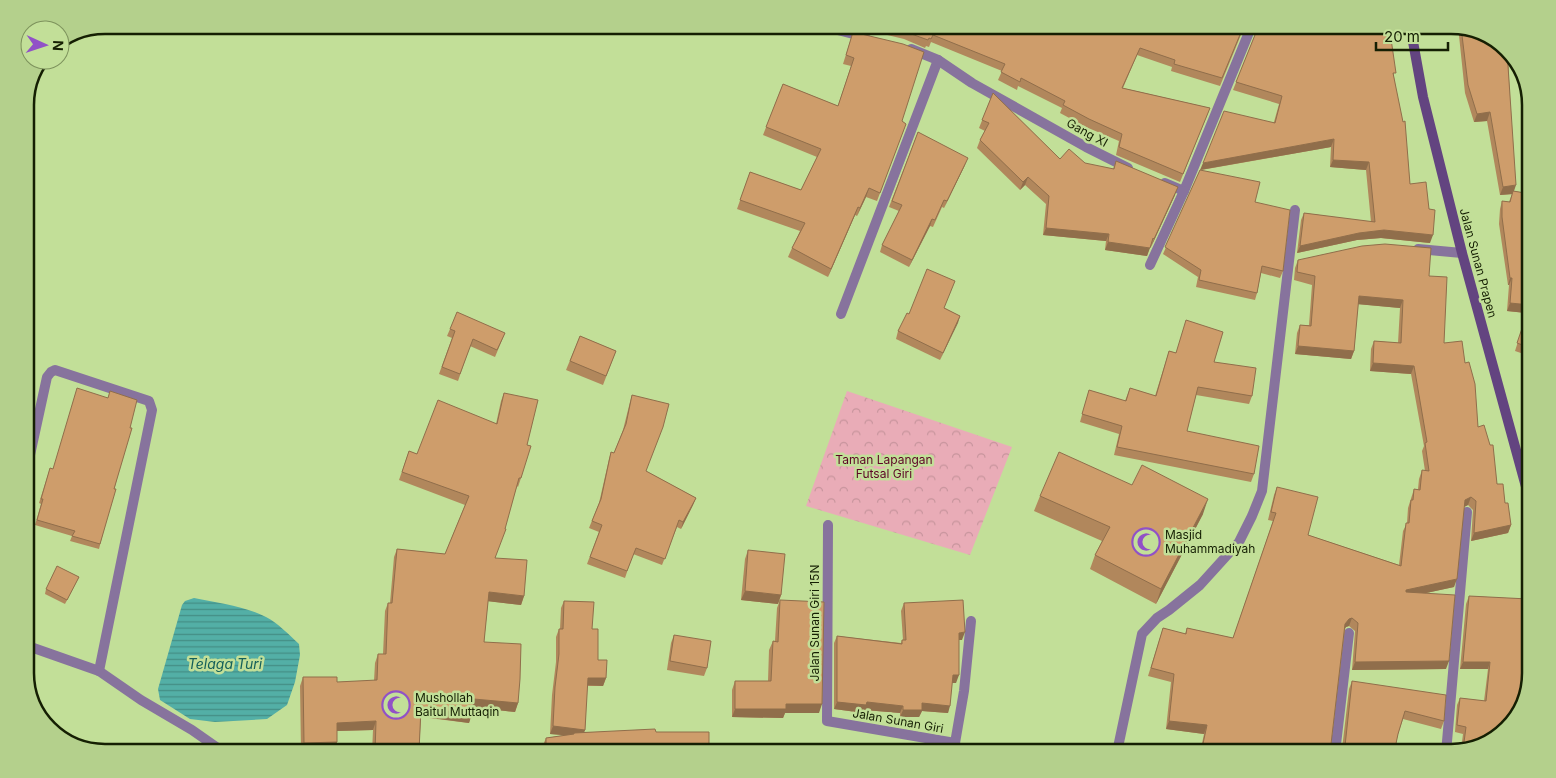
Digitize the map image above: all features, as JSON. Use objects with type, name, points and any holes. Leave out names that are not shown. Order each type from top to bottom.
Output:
[{"type":"main road","name":"Jalan Sunan Prapen","points":[[1412,34],[1422,97],[1462,253],[1522,472]]},
{"type":"street","points":[[852,34],[874,40]]},
{"type":"street","points":[[1150,265],[1184,190],[1248,34]]},
{"type":"street","name":"Gang XI","points":[[902,46],[938,60],[972,83],[1086,147],[1138,172]]},
{"type":"street","points":[[841,314],[938,60]]},
{"type":"street","points":[[1156,179],[1184,190]]},
{"type":"street","points":[[1121,744],[1142,634],[1157,618],[1200,585],[1239,542],[1262,491],[1296,210]]},
{"type":"street","points":[[1411,248],[1462,253]]},
{"type":"street","points":[[1290,262],[1300,260]]},
{"type":"street","points":[[34,437],[47,377],[50,372],[55,370],[149,401],[152,410],[99,671]]},
{"type":"street","points":[[1447,744],[1467,512]]},
{"type":"street","name":"Jalan Sunan Giri 15N","points":[[826,721],[828,525]]},
{"type":"street","points":[[957,744],[971,621]]},
{"type":"street","points":[[1336,744],[1349,633]]},
{"type":"street","points":[[34,649],[99,671],[141,700],[212,744]]},
{"type":"street","name":"Jalan Sunan Giri","points":[[826,721],[937,744]]},
{"type":"green space","name":"Taman Lapangan Futsal Giri","points":[[847,391],[1012,447],[970,555],[806,506]]},
{"type":"water","name":"Telaga Turi","points":[[194,598],[231,605],[258,613],[275,622],[299,644],[300,655],[295,682],[287,705],[267,719],[215,722],[190,719],[160,700],[158,689],[182,605],[185,601]]},
{"type":"building","points":[[852,34],[861,34],[903,44],[924,52],[902,121],[906,124],[880,193],[869,188],[860,208],[858,207],[831,269],[792,248],[805,223],[740,200],[750,172],[801,190],[821,149],[766,127],[783,84],[838,106],[854,58],[846,55]]},
{"type":"building","points":[[912,34],[1240,34],[1222,78],[1174,64],[1175,60],[1140,48],[1122,88],[1210,108],[1183,174],[1119,147],[1122,134],[1063,105],[1065,101],[1021,78],[1020,82],[1001,72],[1005,64],[933,35],[928,40]]},
{"type":"building","points":[[1255,34],[1390,34],[1396,73],[1393,73],[1403,122],[1405,121],[1410,184],[1426,182],[1429,209],[1435,210],[1433,235],[1384,230],[1359,233],[1300,246],[1304,213],[1375,222],[1369,162],[1333,160],[1334,139],[1203,163],[1224,111],[1275,123],[1282,96],[1236,82]]},
{"type":"building","points":[[1462,35],[1483,41],[1498,51],[1508,62],[1516,185],[1503,187],[1490,112],[1477,114],[1468,85]]},
{"type":"building","points":[[993,93],[1060,159],[1069,149],[1085,163],[1114,169],[1116,161],[1178,187],[1150,248],[1108,242],[1109,234],[1046,228],[1049,196],[1028,177],[1023,182],[980,140],[989,123],[982,120]]},
{"type":"building","points":[[918,132],[968,158],[947,201],[944,200],[935,220],[932,219],[912,260],[882,245],[902,205],[892,201]]},
{"type":"building","points":[[1200,170],[1260,182],[1255,202],[1290,210],[1283,271],[1262,266],[1257,293],[1199,280],[1201,270],[1165,247]]},
{"type":"building","points":[[1513,191],[1522,192],[1522,304],[1510,303],[1512,278],[1510,278],[1502,217],[1502,201],[1510,202]]},
{"type":"building","points":[[1385,244],[1431,248],[1429,276],[1447,277],[1444,343],[1462,341],[1465,363],[1469,362],[1475,384],[1478,427],[1484,425],[1490,445],[1493,445],[1497,484],[1503,484],[1505,503],[1508,503],[1511,525],[1474,533],[1476,501],[1471,497],[1465,500],[1457,579],[1406,590],[1406,592],[1455,595],[1449,661],[1355,662],[1358,623],[1352,618],[1349,619],[1345,624],[1331,744],[1203,744],[1207,725],[1169,721],[1174,674],[1151,668],[1163,628],[1186,634],[1187,628],[1233,638],[1276,513],[1271,512],[1277,487],[1318,497],[1308,535],[1401,566],[1406,523],[1409,523],[1414,489],[1420,490],[1422,470],[1429,471],[1425,443],[1427,442],[1414,366],[1373,363],[1374,341],[1401,343],[1403,300],[1359,296],[1354,351],[1298,346],[1300,325],[1311,326],[1315,276],[1297,272],[1298,260],[1362,246]]},
{"type":"building","points":[[927,269],[955,281],[944,308],[960,316],[943,353],[898,331],[907,313],[909,314]]},
{"type":"building","points":[[457,312],[505,333],[497,350],[473,339],[460,374],[442,367],[455,331],[450,329]]},
{"type":"building","points":[[1186,320],[1223,332],[1214,362],[1256,368],[1252,396],[1198,387],[1187,431],[1259,446],[1254,474],[1117,447],[1122,426],[1082,414],[1089,390],[1126,401],[1130,388],[1156,396],[1169,351],[1176,353]]},
{"type":"building","points":[[1522,328],[1522,345],[1517,343]]},
{"type":"building","points":[[580,336],[616,351],[606,376],[570,361]]},
{"type":"building","points":[[77,388],[108,398],[110,391],[137,400],[130,428],[132,428],[100,544],[72,536],[75,531],[37,520],[50,468],[53,469]]},
{"type":"building","points":[[504,393],[538,400],[527,445],[531,446],[521,478],[519,478],[506,529],[495,558],[527,560],[524,596],[489,592],[484,642],[521,644],[518,703],[474,699],[472,714],[421,708],[419,744],[375,744],[376,721],[337,723],[337,742],[304,743],[303,677],[337,677],[337,682],[377,680],[378,654],[386,654],[388,603],[392,603],[397,549],[445,554],[469,496],[402,472],[409,451],[417,454],[438,400],[497,424]]},
{"type":"building","points":[[632,395],[669,404],[663,427],[646,471],[696,498],[683,522],[679,520],[665,559],[636,548],[627,571],[590,557],[602,525],[592,521],[601,499],[611,452],[614,453],[626,424]]},
{"type":"building","points":[[1059,452],[1132,485],[1142,465],[1208,499],[1161,589],[1095,555],[1110,527],[1040,496]]},
{"type":"building","points":[[748,550],[785,554],[781,595],[745,591]]},
{"type":"building","points":[[57,566],[79,577],[67,600],[46,589]]},
{"type":"building","points":[[1469,596],[1522,599],[1522,682],[1515,705],[1498,727],[1478,739],[1464,743],[1466,727],[1457,725],[1460,698],[1486,701],[1490,662],[1463,662]]},
{"type":"building","points":[[780,600],[824,602],[822,704],[786,704],[786,709],[735,709],[735,681],[771,681],[773,641],[778,642]]},
{"type":"building","points":[[963,600],[965,632],[959,633],[959,675],[953,675],[950,706],[922,703],[922,710],[903,710],[903,706],[867,702],[866,705],[837,702],[837,636],[902,644],[902,640],[906,640],[904,603]]},
{"type":"building","points":[[564,601],[594,602],[592,629],[598,629],[598,660],[607,660],[606,678],[588,678],[585,730],[553,726],[559,654],[559,629],[563,629]]},
{"type":"building","points":[[674,635],[711,641],[707,668],[670,661]]},
{"type":"building","points":[[1352,681],[1446,695],[1444,721],[1405,711],[1396,744],[1345,744]]},
{"type":"building","points":[[655,729],[656,732],[709,732],[709,744],[546,744],[546,738],[574,733]]},
{"type":"place","name":"Masjid Muhammadiyah","points":[[1146,542]]},
{"type":"place","name":"Mushollah Baitul Muttaqin","points":[[396,705]]}]
